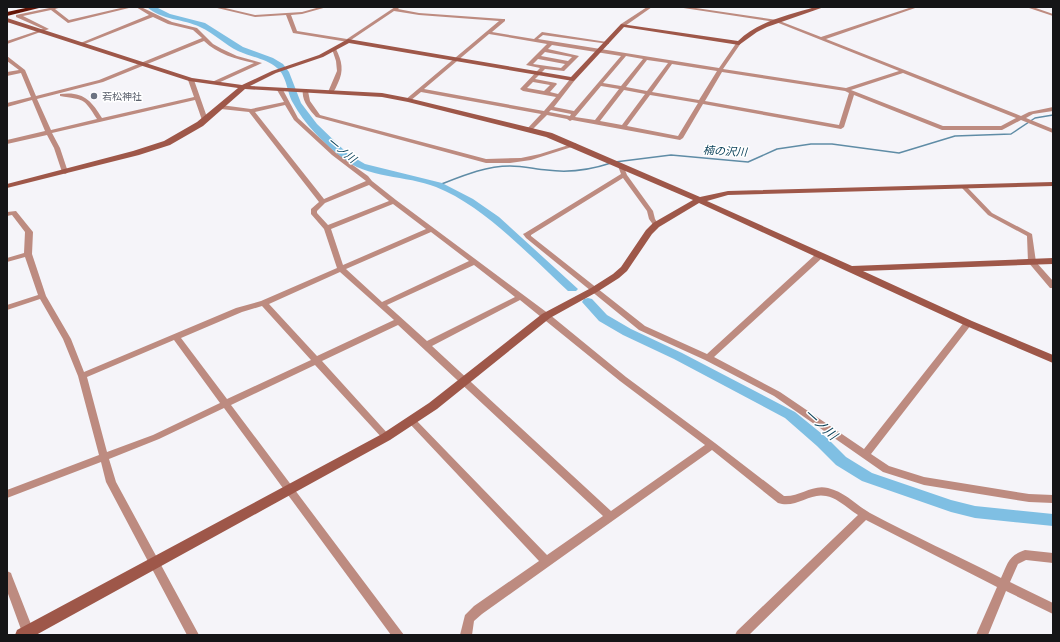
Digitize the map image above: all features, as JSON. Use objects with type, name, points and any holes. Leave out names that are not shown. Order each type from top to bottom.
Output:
[{"type":"highway","points":[[7,9],[16,7]]},
{"type":"highway","points":[[7,14],[40,7]]},
{"type":"street","points":[[25,10],[46,7]]},
{"type":"street","points":[[7,43],[47,29],[18,16],[60,7]]},
{"type":"street","points":[[52,9],[66,22],[68,22],[131,7]]},
{"type":"street","points":[[138,7],[170,23],[195,29],[204,39],[220,50],[235,57],[259,64],[214,82]]},
{"type":"street","points":[[215,7],[251,16],[302,13],[324,7]]},
{"type":"street","points":[[529,130],[550,108],[573,79],[600,51],[618,29],[650,7]]},
{"type":"street","points":[[679,7],[777,22],[1053,131]]},
{"type":"street","points":[[421,90],[570,119],[680,138],[720,70],[739,43],[752,32],[821,7]]},
{"type":"street","points":[[820,39],[916,7]]},
{"type":"street","points":[[1028,7],[1053,15]]},
{"type":"street","points":[[7,186],[153,148],[179,137],[205,120],[244,86],[274,72],[315,58],[334,49],[396,8],[419,14],[503,20],[408,100]]},
{"type":"street","points":[[1045,12],[1053,9]]},
{"type":"street","points":[[288,14],[295,32],[573,79]]},
{"type":"street","points":[[80,44],[153,15]]},
{"type":"street","points":[[8,21],[191,80],[281,90],[382,95],[549,135],[620,165],[968,323],[1052,356]]},
{"type":"street","points":[[623,25],[739,43]]},
{"type":"street","points":[[489,33],[849,91],[942,128],[1002,128],[1023,119],[1031,113],[1053,109]]},
{"type":"street","points":[[535,40],[542,33],[606,43]]},
{"type":"street","points":[[7,105],[55,94],[101,81],[204,39]]},
{"type":"street","points":[[544,50],[576,56],[562,70],[529,65],[544,50],[551,43]]},
{"type":"street","points":[[331,92],[341,66],[334,49]]},
{"type":"street","points":[[570,119],[624,55]]},
{"type":"street","points":[[537,57],[569,63]]},
{"type":"street","points":[[7,58],[23,71],[49,133],[57,148],[65,172]]},
{"type":"street","points":[[596,123],[646,58]]},
{"type":"street","points":[[623,128],[671,62]]},
{"type":"street","points":[[542,68],[524,89],[560,96]]},
{"type":"street","points":[[7,74],[23,71]]},
{"type":"street","points":[[849,91],[902,72]]},
{"type":"street","points":[[191,80],[205,120]]},
{"type":"street","points":[[531,80],[554,84],[546,93]]},
{"type":"street","points":[[599,84],[841,127],[849,91]]},
{"type":"street","points":[[281,90],[296,119],[334,154],[546,316],[623,379],[712,445],[782,500],[793,502],[815,492],[825,491],[836,496],[865,515],[1053,609]]},
{"type":"street","points":[[302,91],[318,116],[486,161],[521,161],[575,145]]},
{"type":"street","points":[[55,94],[76,95],[90,102],[100,120]]},
{"type":"street","points":[[7,142],[197,98]]},
{"type":"street","points":[[221,107],[252,111],[286,102]]},
{"type":"street","points":[[550,108],[575,112]]},
{"type":"street","points":[[252,111],[323,202]]},
{"type":"street","points":[[620,165],[624,175],[650,211],[652,219],[656,225]]},
{"type":"street","points":[[624,175],[527,234],[528,237],[642,328],[708,358],[777,394],[886,469],[924,481],[1029,498],[1053,500]]},
{"type":"street","points":[[370,182],[323,202],[313,210],[314,214],[327,228],[342,269],[610,516]]},
{"type":"street","points":[[7,576],[9,589],[25,633],[155,564],[386,437],[412,421],[465,382],[546,316],[594,290],[624,269],[649,232],[656,225],[698,200],[728,193],[1053,184]]},
{"type":"street","points":[[964,187],[990,214],[1030,234],[1032,262],[1053,286]]},
{"type":"street","points":[[327,228],[394,201]]},
{"type":"street","points":[[7,214],[14,212],[29,232],[28,254],[42,296],[67,339],[82,376],[111,482],[193,635]]},
{"type":"street","points":[[82,376],[239,310],[264,304],[288,291],[432,229]]},
{"type":"street","points":[[7,260],[28,254]]},
{"type":"street","points":[[708,358],[819,256]]},
{"type":"street","points":[[849,269],[1053,260]]},
{"type":"street","points":[[381,305],[474,262]]},
{"type":"street","points":[[7,308],[42,296]]},
{"type":"street","points":[[426,345],[521,297]]},
{"type":"street","points":[[264,304],[386,437]]},
{"type":"street","points":[[7,494],[156,437],[399,321]]},
{"type":"street","points":[[865,455],[968,323]]},
{"type":"street","points":[[175,336],[398,635]]},
{"type":"street","points":[[412,421],[546,561]]},
{"type":"street","points":[[466,635],[469,619],[478,610],[712,445]]},
{"type":"street","points":[[741,635],[865,515]]},
{"type":"street","points":[[982,635],[1014,561],[1025,555],[1053,558]]},
{"type":"waterway","name":"一ノ川","points":[[150,7],[168,15],[202,25],[240,49],[270,60],[280,66],[285,72],[297,103],[314,126],[345,156],[362,166],[439,185],[469,201],[495,219],[572,289]]},
{"type":"waterway","name":"楠の沢川","points":[[615,162],[671,155],[748,162],[777,149],[811,144],[832,144],[899,153],[955,136],[1011,134],[1035,118],[1053,115]]},
{"type":"waterway","name":"楠の沢川","points":[[439,185],[474,172],[501,166],[571,171],[611,163]]},
{"type":"waterway","name":"一ノ川","points":[[588,302],[603,318],[627,332],[678,356],[790,415],[822,442],[841,461],[867,477],[951,506],[975,512],[1053,520]]},
{"type":"place","name":"若松神社","points":[[94,96]]}]
